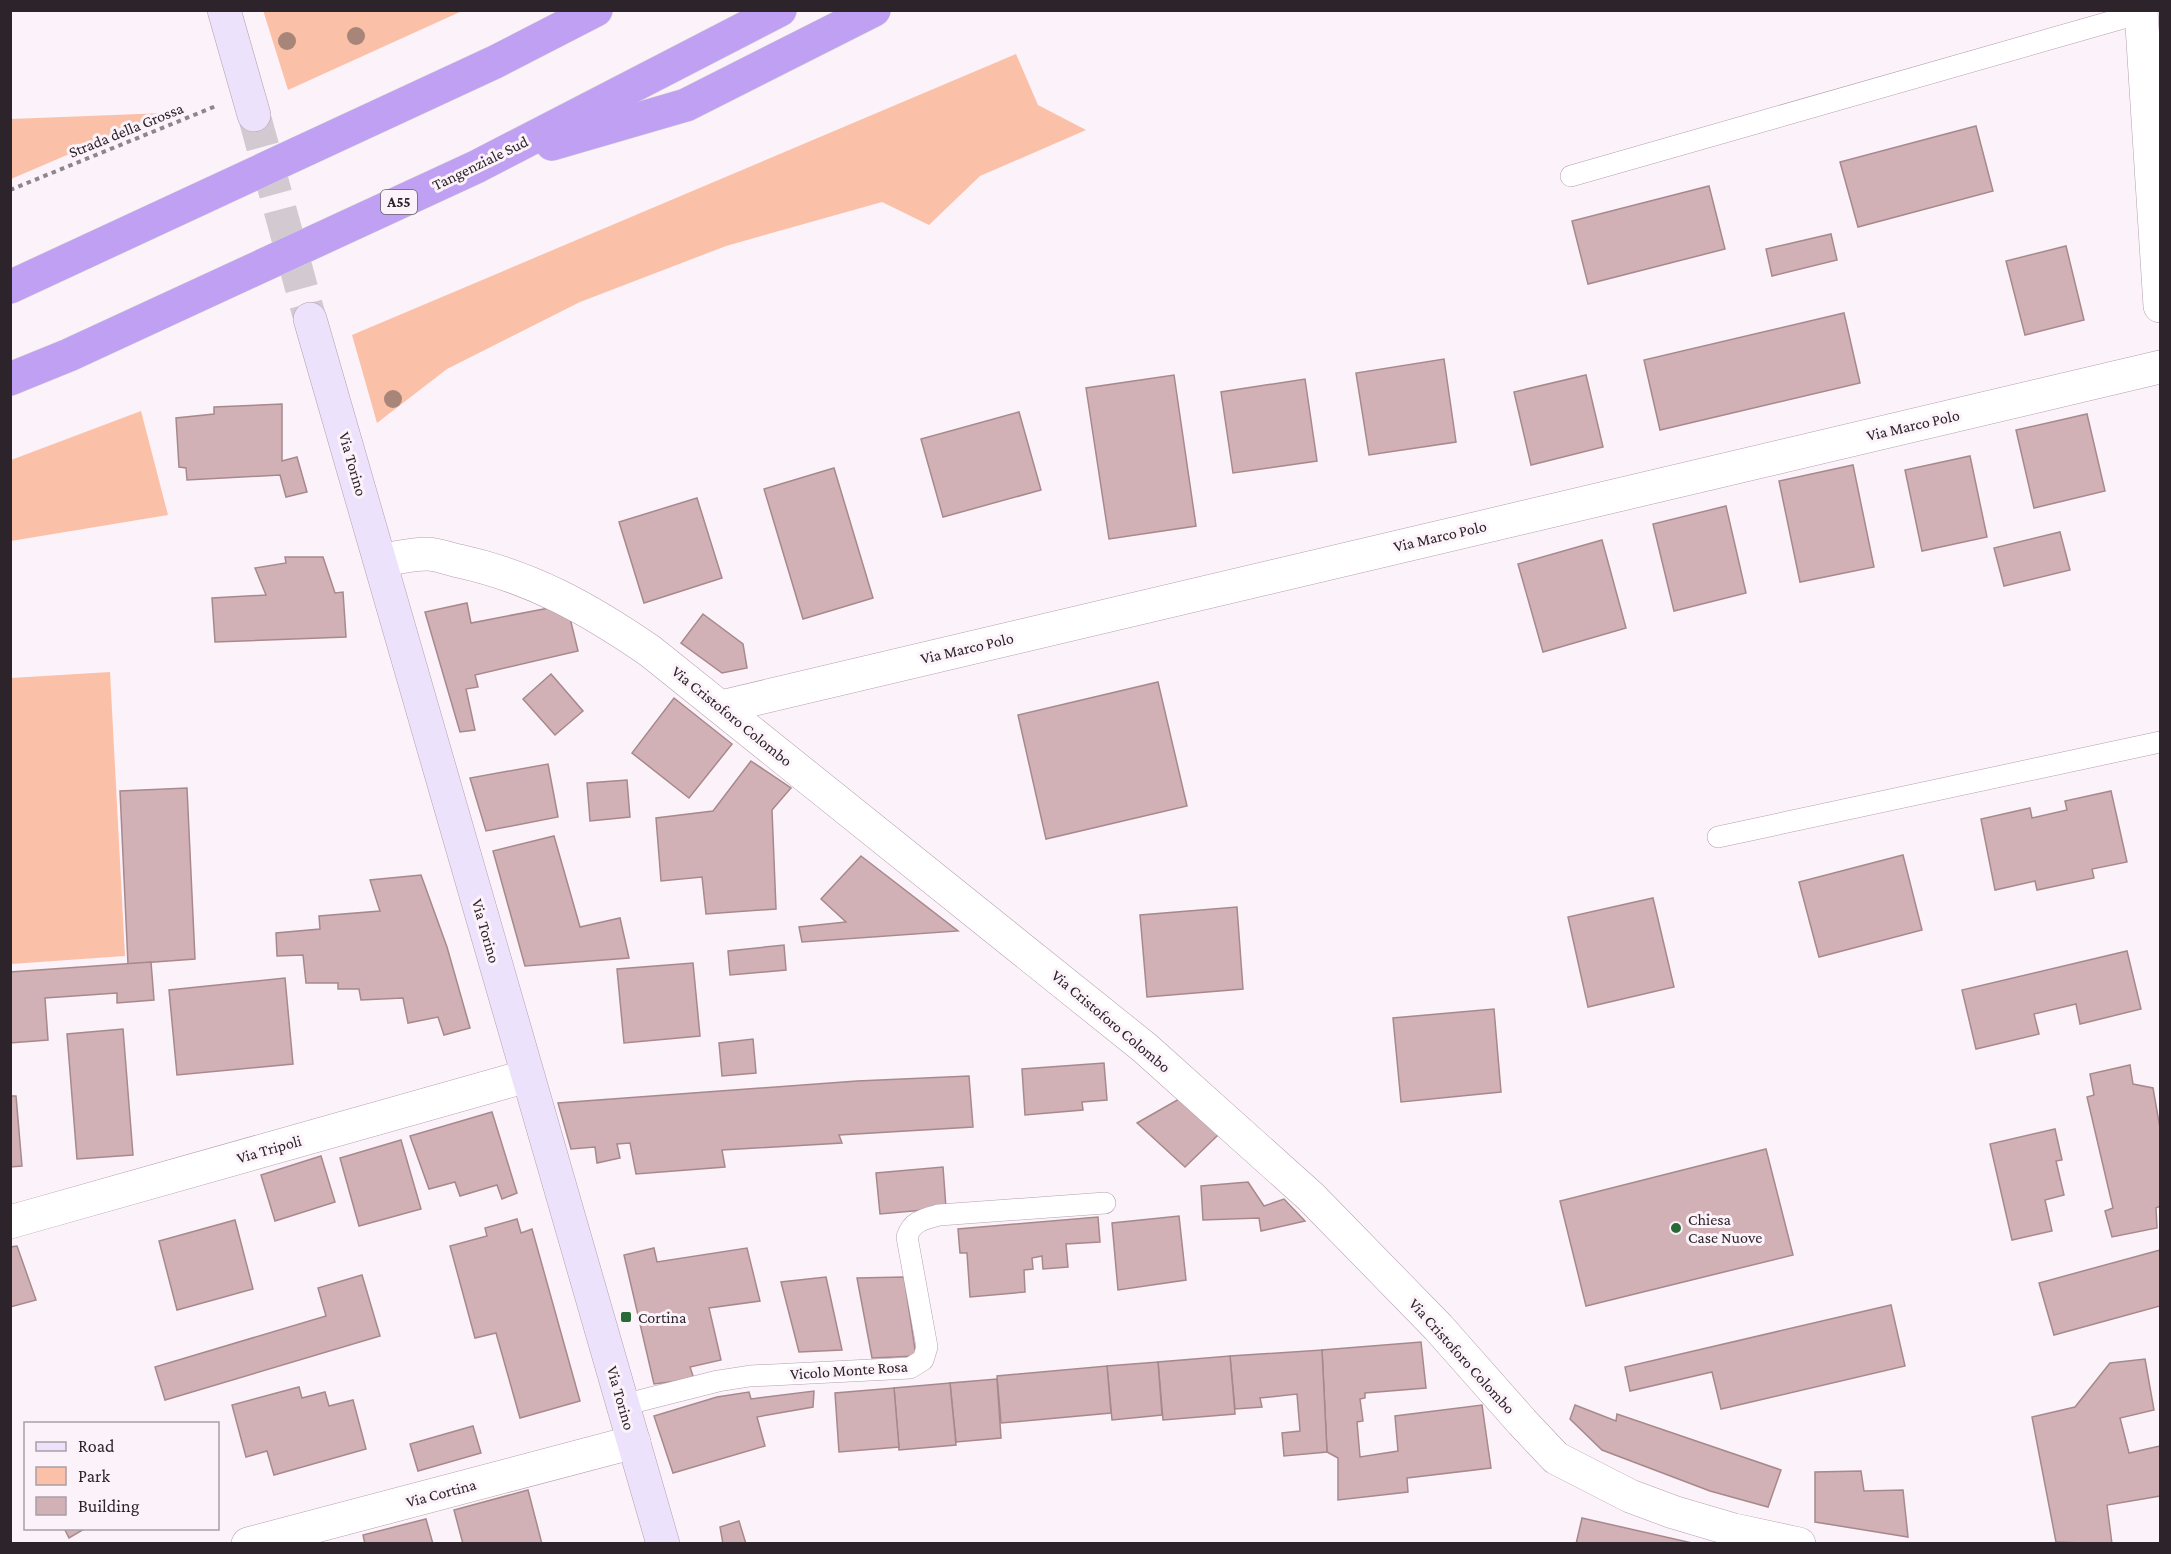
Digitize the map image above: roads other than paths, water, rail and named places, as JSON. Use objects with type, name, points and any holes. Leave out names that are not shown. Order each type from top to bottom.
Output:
[{"type":"highway","points":[[10,287],[495,62],[596,10]]},
{"type":"highway","name":"Tangenziale Sud","points":[[10,379],[69,355],[476,167],[780,10]]},
{"type":"highway","points":[[476,167],[686,105],[874,10]]},
{"type":"street","points":[[224,10],[254,116]]},
{"type":"street","points":[[2141,12],[2160,306]]},
{"type":"street","name":"Via Torino","points":[[310,319],[663,1544]]},
{"type":"street","name":"Via Marco Polo","points":[[720,706],[2160,367]]},
{"type":"street","name":"Via Cristoforo Colombo","points":[[381,560],[428,554],[510,575],[574,602],[650,651],[1145,1047],[1311,1197],[1438,1327],[1556,1458],[1630,1496],[1673,1512],[1734,1530],[1799,1544]]},
{"type":"street","name":"Via Tripoli","points":[[10,1222],[527,1076]]},
{"type":"street","name":"Via Cortina","points":[[248,1544],[634,1442]]},
{"type":"lane","points":[[1571,176],[2141,12]]},
{"type":"lane","points":[[1718,837],[2160,742]]},
{"type":"lane","name":"Vicolo Monte Rosa","points":[[624,1405],[718,1381],[750,1376],[910,1368],[923,1360],[927,1347],[907,1237],[910,1228],[919,1221],[939,1215],[1105,1203]]},
{"type":"tunnel","points":[[254,115],[310,319]]},
{"type":"place","name":"Chiesa Case Nuove","points":[[1676,1228]]},
{"type":"place","name":"Cortina","points":[[626,1317]]}]
